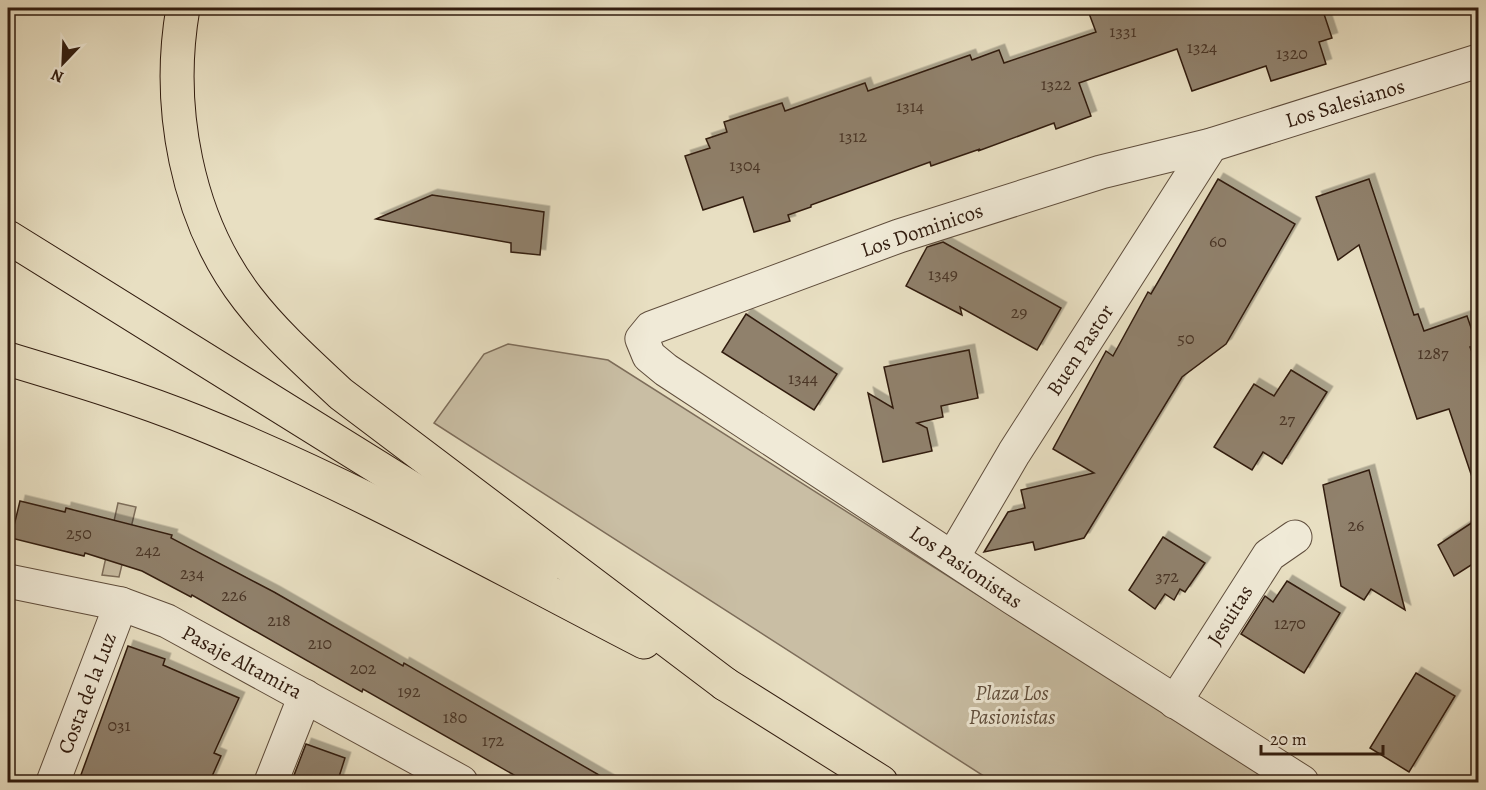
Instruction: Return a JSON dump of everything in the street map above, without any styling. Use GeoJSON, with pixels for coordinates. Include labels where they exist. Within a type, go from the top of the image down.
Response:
{"type":"FeatureCollection","features":[{"type":"Feature","properties":{"kind":"main road"},"geometry":{"type":"LineString","coordinates":[[183,8],[177,73],[188,169],[200,213],[221,256],[248,298],[291,346],[341,394],[725,684]]}},
{"type":"Feature","properties":{"kind":"main road"},"geometry":{"type":"LineString","coordinates":[[8,237],[881,783]]}},
{"type":"Feature","properties":{"kind":"main road"},"geometry":{"type":"LineString","coordinates":[[8,359],[86,382],[197,422],[307,471],[420,526],[725,684]]}},
{"type":"Feature","properties":{"kind":"street","name":"Los Salesianos"},"geometry":{"type":"LineString","coordinates":[[1211,145],[1479,61]]}},
{"type":"Feature","properties":{"kind":"street","name":"Los Dominicos"},"geometry":{"type":"LineString","coordinates":[[642,339],[651,328],[899,236],[1101,172],[1211,145]]}},
{"type":"Feature","properties":{"kind":"street","name":"Buen Pastor"},"geometry":{"type":"LineString","coordinates":[[952,556],[1014,453],[1211,145]]}},
{"type":"Feature","properties":{"kind":"street","name":"Los Pasionistas"},"geometry":{"type":"LineString","coordinates":[[642,339],[649,356],[666,370],[1302,783]]}},
{"type":"Feature","properties":{"kind":"street","name":"Jesuitas"},"geometry":{"type":"LineString","coordinates":[[1175,702],[1269,555],[1295,537]]}},
{"type":"Feature","properties":{"kind":"street","name":"Pasaje Altamira"},"geometry":{"type":"LineString","coordinates":[[8,581],[121,604],[167,621],[460,783]]}},
{"type":"Feature","properties":{"kind":"street","name":"Costa de la Luz"},"geometry":{"type":"LineString","coordinates":[[53,783],[121,604]]}},
{"type":"Feature","properties":{"kind":"street"},"geometry":{"type":"LineString","coordinates":[[271,783],[305,696]]}},
{"type":"Feature","properties":{"kind":"green space","name":"Plaza Los Pasionistas"},"geometry":{"type":"Polygon","coordinates":[[[508,344],[608,360],[1272,782],[993,782],[434,423],[484,354],[508,344]]]}},
{"type":"Feature","properties":{"kind":"green space"},"geometry":{"type":"Polygon","coordinates":[[[118,503],[136,507],[119,577],[102,575],[118,503]]]}},
{"type":"Feature","properties":{"kind":"building"},"geometry":{"type":"Polygon","coordinates":[[[1087,8],[1322,8],[1332,38],[1319,42],[1326,64],[1271,81],[1266,66],[1192,91],[1177,49],[1079,83],[1091,116],[1056,129],[1054,123],[931,166],[930,162],[811,205],[811,207],[788,215],[790,221],[754,232],[743,197],[703,210],[685,156],[710,148],[706,139],[727,132],[724,122],[782,103],[785,111],[865,83],[868,91],[970,55],[972,60],[999,50],[1004,63],[1096,32],[1087,8]]]}},
{"type":"Feature","properties":{"kind":"building"},"geometry":{"type":"Polygon","coordinates":[[[1218,179],[1295,224],[1226,344],[1182,377],[1084,538],[1035,550],[1033,542],[984,552],[1008,512],[1025,508],[1021,490],[1094,473],[1053,449],[1106,351],[1113,356],[1148,292],[1151,294],[1218,179]]]}},
{"type":"Feature","properties":{"kind":"building"},"geometry":{"type":"Polygon","coordinates":[[[1369,179],[1414,315],[1418,314],[1424,331],[1467,316],[1477,345],[1470,347],[1479,370],[1479,479],[1473,480],[1449,409],[1417,419],[1359,245],[1338,260],[1316,197],[1369,179]]]}},
{"type":"Feature","properties":{"kind":"building"},"geometry":{"type":"Polygon","coordinates":[[[432,195],[544,212],[540,255],[511,252],[511,243],[376,219],[432,195]]]}},
{"type":"Feature","properties":{"kind":"building"},"geometry":{"type":"Polygon","coordinates":[[[943,242],[1061,308],[1037,350],[960,307],[962,315],[906,286],[927,247],[943,242]]]}},
{"type":"Feature","properties":{"kind":"building"},"geometry":{"type":"Polygon","coordinates":[[[746,314],[837,374],[814,410],[722,352],[746,314]]]}},
{"type":"Feature","properties":{"kind":"building"},"geometry":{"type":"Polygon","coordinates":[[[969,350],[978,398],[941,406],[943,417],[917,423],[927,428],[932,451],[883,462],[868,393],[893,408],[884,367],[969,350]]]}},
{"type":"Feature","properties":{"kind":"building"},"geometry":{"type":"Polygon","coordinates":[[[1291,370],[1327,392],[1282,464],[1263,452],[1252,470],[1214,447],[1254,384],[1274,396],[1291,370]]]}},
{"type":"Feature","properties":{"kind":"building"},"geometry":{"type":"Polygon","coordinates":[[[1369,470],[1405,610],[1371,589],[1364,600],[1341,586],[1323,485],[1369,470]]]}},
{"type":"Feature","properties":{"kind":"building"},"geometry":{"type":"Polygon","coordinates":[[[20,501],[65,512],[66,508],[172,535],[171,538],[274,592],[403,666],[404,663],[613,783],[528,783],[192,595],[191,597],[142,571],[85,553],[84,556],[11,538],[20,501]]]}},
{"type":"Feature","properties":{"kind":"building"},"geometry":{"type":"Polygon","coordinates":[[[1479,518],[1479,560],[1454,576],[1438,545],[1479,518]]]}},
{"type":"Feature","properties":{"kind":"building"},"geometry":{"type":"Polygon","coordinates":[[[1163,537],[1205,563],[1185,592],[1180,589],[1174,600],[1165,594],[1155,609],[1129,590],[1163,537]]]}},
{"type":"Feature","properties":{"kind":"building"},"geometry":{"type":"Polygon","coordinates":[[[1287,581],[1340,613],[1304,673],[1241,634],[1265,596],[1273,602],[1287,581]]]}},
{"type":"Feature","properties":{"kind":"building"},"geometry":{"type":"Polygon","coordinates":[[[128,646],[165,659],[163,665],[239,698],[214,753],[221,756],[209,783],[78,783],[128,646]]]}},
{"type":"Feature","properties":{"kind":"building"},"geometry":{"type":"Polygon","coordinates":[[[1416,673],[1455,696],[1409,772],[1370,748],[1416,673]]]}},
{"type":"Feature","properties":{"kind":"building"},"geometry":{"type":"Polygon","coordinates":[[[306,744],[345,758],[337,783],[291,783],[306,744]]]}}]}
